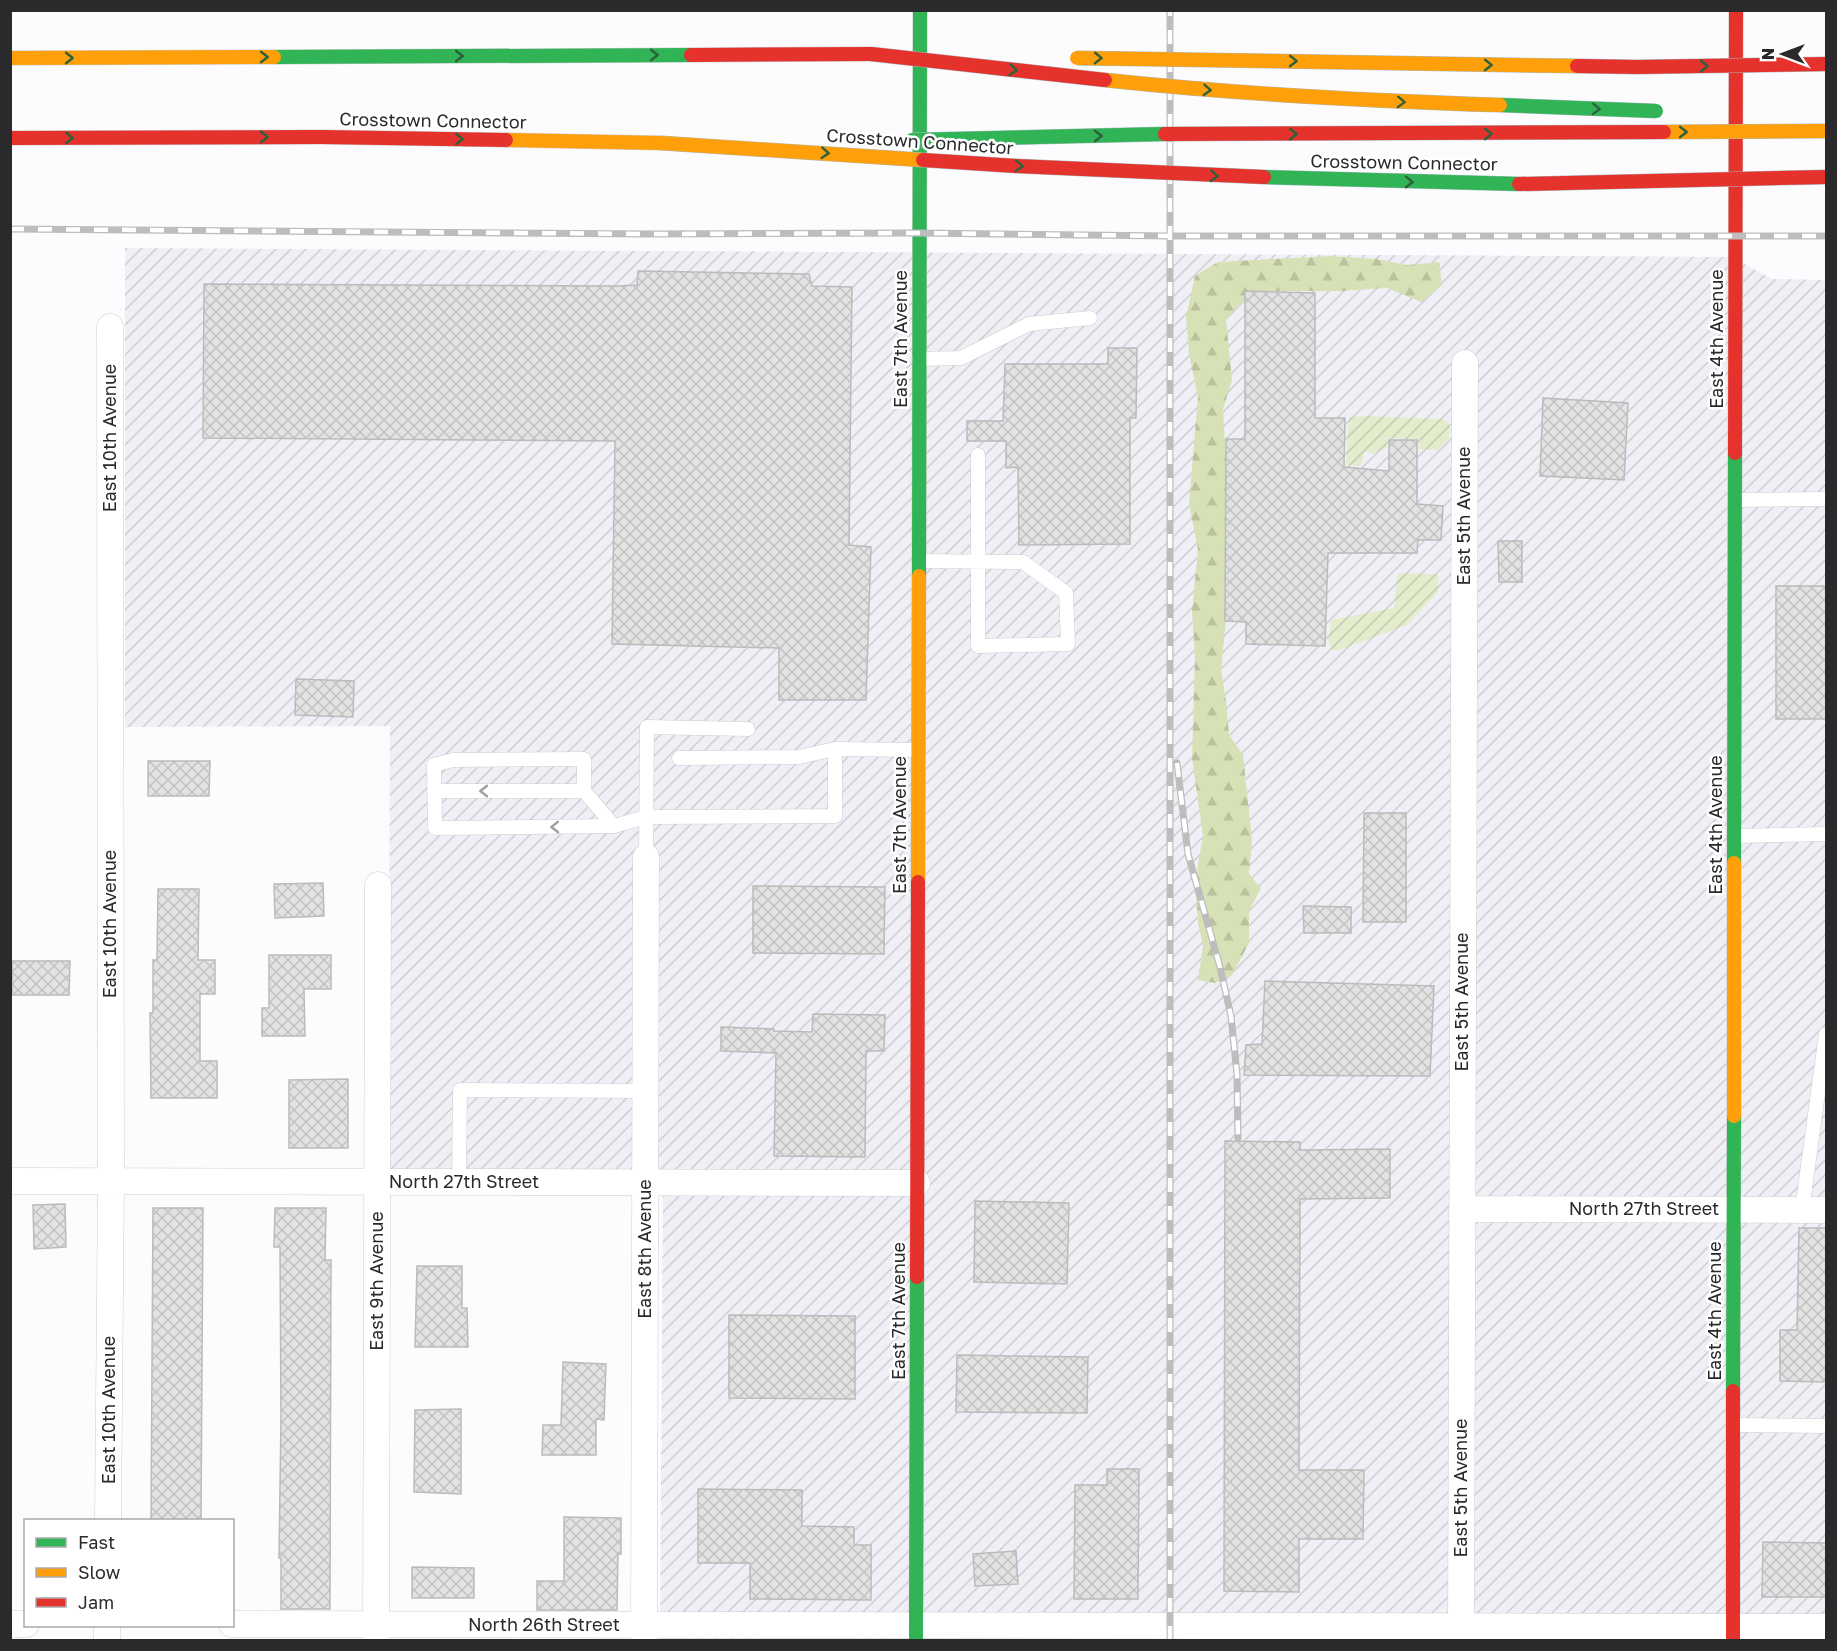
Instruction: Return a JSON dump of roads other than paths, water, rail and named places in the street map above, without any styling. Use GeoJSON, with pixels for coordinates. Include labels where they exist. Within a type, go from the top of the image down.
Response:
{"type":"FeatureCollection","features":[{"type":"Feature","properties":{"kind":"main road","name":"East 7th Avenue"},"geometry":{"type":"LineString","coordinates":[[916,1633],[920,10]]}},
{"type":"Feature","properties":{"kind":"main road","name":"East 4th Avenue"},"geometry":{"type":"LineString","coordinates":[[1733,1634],[1736,10]]}},
{"type":"Feature","properties":{"kind":"main road"},"geometry":{"type":"LineString","coordinates":[[871,54],[1182,88],[1380,102],[1666,111]]}},
{"type":"Feature","properties":{"kind":"main road"},"geometry":{"type":"LineString","coordinates":[[10,58],[871,54],[1015,57]]}},
{"type":"Feature","properties":{"kind":"main road"},"geometry":{"type":"LineString","coordinates":[[1063,57],[1637,67],[1827,64]]}},
{"type":"Feature","properties":{"kind":"main road"},"geometry":{"type":"LineString","coordinates":[[1724,112],[1746,113]]}},
{"type":"Feature","properties":{"kind":"main road"},"geometry":{"type":"LineString","coordinates":[[899,140],[1207,134],[1827,131]]}},
{"type":"Feature","properties":{"kind":"main road","name":"Crosstown Connector"},"geometry":{"type":"LineString","coordinates":[[10,138],[322,137],[662,142],[1016,166],[1325,180],[1537,184],[1827,177]]}},
{"type":"Feature","properties":{"kind":"main road"},"geometry":{"type":"LineString","coordinates":[[662,142],[840,141]]}},
{"type":"Feature","properties":{"kind":"street","name":"East 10th Avenue"},"geometry":{"type":"LineString","coordinates":[[108,1519],[111,1181],[110,327]]}},
{"type":"Feature","properties":{"kind":"street","name":"East 5th Avenue"},"geometry":{"type":"LineString","coordinates":[[1461,1634],[1465,363]]}},
{"type":"Feature","properties":{"kind":"street","name":"East 8th Avenue"},"geometry":{"type":"LineString","coordinates":[[644,1633],[646,857]]}},
{"type":"Feature","properties":{"kind":"street","name":"East 9th Avenue"},"geometry":{"type":"LineString","coordinates":[[376,1632],[378,885]]}},
{"type":"Feature","properties":{"kind":"street","name":"North 27th Street"},"geometry":{"type":"LineString","coordinates":[[10,1181],[917,1183]]}},
{"type":"Feature","properties":{"kind":"street","name":"North 27th Street"},"geometry":{"type":"LineString","coordinates":[[1462,1209],[1814,1210]]}},
{"type":"Feature","properties":{"kind":"street","name":"North 26th Street"},"geometry":{"type":"LineString","coordinates":[[234,1624],[376,1632],[644,1633],[1733,1634],[1827,1628]]}},
{"type":"Feature","properties":{"kind":"lane"},"geometry":{"type":"LineString","coordinates":[[919,359],[961,358],[1029,324],[1090,318]]}},
{"type":"Feature","properties":{"kind":"lane"},"geometry":{"type":"LineString","coordinates":[[919,561],[978,561],[1023,562],[1065,593],[1068,644],[978,646],[978,561],[978,455]]}},
{"type":"Feature","properties":{"kind":"lane"},"geometry":{"type":"LineString","coordinates":[[1735,500],[1827,499]]}},
{"type":"Feature","properties":{"kind":"lane"},"geometry":{"type":"LineString","coordinates":[[646,857],[647,727],[748,729]]}},
{"type":"Feature","properties":{"kind":"lane"},"geometry":{"type":"LineString","coordinates":[[679,758],[799,757],[835,749],[918,750]]}},
{"type":"Feature","properties":{"kind":"lane"},"geometry":{"type":"LineString","coordinates":[[614,826],[584,791],[584,759],[453,760],[434,765],[435,828],[614,826],[646,817],[835,816],[835,749]]}},
{"type":"Feature","properties":{"kind":"lane"},"geometry":{"type":"LineString","coordinates":[[434,791],[584,791]]}},
{"type":"Feature","properties":{"kind":"lane"},"geometry":{"type":"LineString","coordinates":[[1734,836],[1827,834]]}},
{"type":"Feature","properties":{"kind":"lane"},"geometry":{"type":"LineString","coordinates":[[1814,1210],[1827,1034]]}},
{"type":"Feature","properties":{"kind":"lane"},"geometry":{"type":"LineString","coordinates":[[459,1182],[460,1090],[645,1091]]}},
{"type":"Feature","properties":{"kind":"lane"},"geometry":{"type":"LineString","coordinates":[[1733,1425],[1827,1426]]}},
{"type":"Feature","properties":{"kind":"railway"},"geometry":{"type":"LineString","coordinates":[[1170,10],[1170,1640]]}},
{"type":"Feature","properties":{"kind":"railway"},"geometry":{"type":"LineString","coordinates":[[10,229],[651,234],[1826,236]]}},
{"type":"Feature","properties":{"kind":"railway"},"geometry":{"type":"LineString","coordinates":[[1177,763],[1188,854],[1220,967],[1231,1016],[1237,1074],[1238,1138]]}}]}
